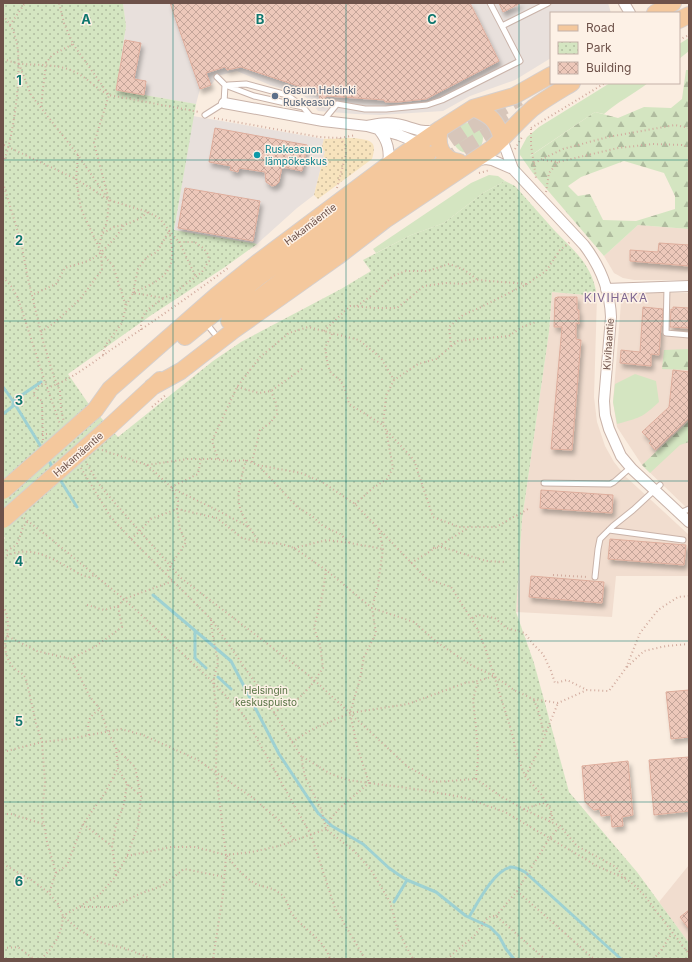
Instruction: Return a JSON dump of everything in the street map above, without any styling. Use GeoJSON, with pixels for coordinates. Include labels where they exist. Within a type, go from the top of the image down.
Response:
{"type":"FeatureCollection","features":[{"type":"Feature","properties":{"kind":"main road"},"geometry":{"type":"LineString","coordinates":[[657,12],[674,3]]}},
{"type":"Feature","properties":{"kind":"main road"},"geometry":{"type":"LineString","coordinates":[[680,20],[689,15]]}},
{"type":"Feature","properties":{"kind":"main road","name":"Hakamäentie"},"geometry":{"type":"LineString","coordinates":[[3,520],[176,366],[209,327],[258,277],[424,148],[440,129],[473,108],[514,96],[550,76]]}},
{"type":"Feature","properties":{"kind":"main road","name":"Hakamäentie"},"geometry":{"type":"LineString","coordinates":[[152,387],[181,371],[234,330],[338,257],[385,220],[472,162],[507,145],[517,122],[534,107],[570,84]]}},
{"type":"Feature","properties":{"kind":"main road"},"geometry":{"type":"LineString","coordinates":[[473,108],[488,114],[493,119],[507,145]]}},
{"type":"Feature","properties":{"kind":"main road"},"geometry":{"type":"LineString","coordinates":[[440,129],[438,143],[444,159]]}},
{"type":"Feature","properties":{"kind":"main road"},"geometry":{"type":"LineString","coordinates":[[424,148],[444,159],[472,162]]}},
{"type":"Feature","properties":{"kind":"main road","name":"Hakamäentie"},"geometry":{"type":"LineString","coordinates":[[95,410],[110,389],[217,295],[257,263],[388,165],[424,148]]}},
{"type":"Feature","properties":{"kind":"main road","name":"Hakamäentie"},"geometry":{"type":"LineString","coordinates":[[3,491],[95,410],[114,397],[175,344],[209,327],[267,291],[444,159]]}},
{"type":"Feature","properties":{"kind":"street"},"geometry":{"type":"LineString","coordinates":[[624,3],[629,12]]}},
{"type":"Feature","properties":{"kind":"street"},"geometry":{"type":"LineString","coordinates":[[224,103],[323,121],[367,126],[399,135],[424,148]]}},
{"type":"Feature","properties":{"kind":"street"},"geometry":{"type":"LineString","coordinates":[[367,126],[391,123],[430,132],[440,129]]}},
{"type":"Feature","properties":{"kind":"street"},"geometry":{"type":"LineString","coordinates":[[379,130],[388,143],[388,165]]}},
{"type":"Feature","properties":{"kind":"street","name":"Kivihaantie"},"geometry":{"type":"LineString","coordinates":[[507,145],[513,169]]}},
{"type":"Feature","properties":{"kind":"street","name":"Kivihaantie"},"geometry":{"type":"LineString","coordinates":[[472,162],[486,159],[492,160],[513,169],[586,248],[601,272],[610,306],[604,401],[605,415],[614,442],[621,456],[631,467],[685,511],[689,522]]}},
{"type":"Feature","properties":{"kind":"street"},"geometry":{"type":"LineString","coordinates":[[606,290],[689,286]]}},
{"type":"Feature","properties":{"kind":"lane"},"geometry":{"type":"LineString","coordinates":[[323,121],[337,104],[364,109],[386,109],[426,105],[437,102],[520,61],[490,3]]}},
{"type":"Feature","properties":{"kind":"lane"},"geometry":{"type":"LineString","coordinates":[[502,26],[548,3]]}},
{"type":"Feature","properties":{"kind":"lane"},"geometry":{"type":"LineString","coordinates":[[217,77],[224,85],[254,96],[303,106]]}},
{"type":"Feature","properties":{"kind":"lane"},"geometry":{"type":"LineString","coordinates":[[224,85],[246,84],[294,98],[303,106],[312,119]]}},
{"type":"Feature","properties":{"kind":"lane"},"geometry":{"type":"LineString","coordinates":[[205,115],[224,103],[224,85]]}},
{"type":"Feature","properties":{"kind":"lane"},"geometry":{"type":"LineString","coordinates":[[667,287],[666,333],[689,335]]}},
{"type":"Feature","properties":{"kind":"lane"},"geometry":{"type":"LineString","coordinates":[[544,483],[610,484],[631,467]]}},
{"type":"Feature","properties":{"kind":"lane"},"geometry":{"type":"LineString","coordinates":[[596,577],[600,539],[657,488]]}},
{"type":"Feature","properties":{"kind":"lane"},"geometry":{"type":"LineString","coordinates":[[609,530],[683,540]]}},
{"type":"Feature","properties":{"kind":"path"},"geometry":{"type":"LineString","coordinates":[[10,25],[25,3]]}},
{"type":"Feature","properties":{"kind":"path"},"geometry":{"type":"LineString","coordinates":[[59,3],[64,22],[73,44],[109,95]]}},
{"type":"Feature","properties":{"kind":"path"},"geometry":{"type":"LineString","coordinates":[[3,15],[15,36],[18,46],[19,64],[14,116],[8,147],[3,163]]}},
{"type":"Feature","properties":{"kind":"path"},"geometry":{"type":"LineString","coordinates":[[680,39],[689,34]]}},
{"type":"Feature","properties":{"kind":"path"},"geometry":{"type":"LineString","coordinates":[[41,108],[46,65],[52,55],[73,44]]}},
{"type":"Feature","properties":{"kind":"path"},"geometry":{"type":"LineString","coordinates":[[3,59],[19,64],[46,65],[72,71],[85,78],[98,89],[109,95],[196,111],[205,115],[319,137],[340,138],[357,135],[362,136]]}},
{"type":"Feature","properties":{"kind":"path"},"geometry":{"type":"LineString","coordinates":[[19,64],[31,95],[78,155],[109,200]]}},
{"type":"Feature","properties":{"kind":"path"},"geometry":{"type":"LineString","coordinates":[[528,131],[603,84]]}},
{"type":"Feature","properties":{"kind":"path"},"geometry":{"type":"LineString","coordinates":[[99,247],[102,233],[107,222],[109,200],[94,143],[109,95]]}},
{"type":"Feature","properties":{"kind":"path"},"geometry":{"type":"LineString","coordinates":[[556,106],[559,111]]}},
{"type":"Feature","properties":{"kind":"path"},"geometry":{"type":"LineString","coordinates":[[534,163],[563,149],[608,137],[675,125],[689,128]]}},
{"type":"Feature","properties":{"kind":"path"},"geometry":{"type":"LineString","coordinates":[[531,128],[537,183]]}},
{"type":"Feature","properties":{"kind":"path"},"geometry":{"type":"LineString","coordinates":[[507,145],[517,146],[525,134]]}},
{"type":"Feature","properties":{"kind":"path"},"geometry":{"type":"LineString","coordinates":[[336,188],[346,154],[345,145],[340,138]]}},
{"type":"Feature","properties":{"kind":"path"},"geometry":{"type":"LineString","coordinates":[[542,160],[558,162],[618,148],[653,144],[682,145],[689,147]]}},
{"type":"Feature","properties":{"kind":"path"},"geometry":{"type":"LineString","coordinates":[[4,145],[76,179],[109,200],[148,212],[159,218],[179,242],[196,277]]}},
{"type":"Feature","properties":{"kind":"path"},"geometry":{"type":"LineString","coordinates":[[41,332],[54,323],[80,299],[102,270],[101,252],[81,209],[76,179],[78,155]]}},
{"type":"Feature","properties":{"kind":"path"},"geometry":{"type":"LineString","coordinates":[[546,193],[549,173],[558,162]]}},
{"type":"Feature","properties":{"kind":"path"},"geometry":{"type":"LineString","coordinates":[[3,183],[20,242],[41,332],[54,377],[60,391],[61,409],[66,426]]}},
{"type":"Feature","properties":{"kind":"path"},"geometry":{"type":"LineString","coordinates":[[102,233],[114,227],[139,220],[148,212]]}},
{"type":"Feature","properties":{"kind":"path"},"geometry":{"type":"LineString","coordinates":[[32,295],[56,284],[65,268],[91,259],[101,252],[120,232],[124,225]]}},
{"type":"Feature","properties":{"kind":"path"},"geometry":{"type":"LineString","coordinates":[[103,355],[105,346],[122,323],[126,306],[133,293],[138,269],[147,257],[157,252],[169,231]]}},
{"type":"Feature","properties":{"kind":"path"},"geometry":{"type":"LineString","coordinates":[[133,293],[152,285],[166,274],[171,265],[173,248],[169,231]]}},
{"type":"Feature","properties":{"kind":"path"},"geometry":{"type":"LineString","coordinates":[[141,330],[142,315],[164,298],[174,293],[196,277],[202,272],[209,261],[208,254],[195,242],[179,242]]}},
{"type":"Feature","properties":{"kind":"path"},"geometry":{"type":"LineString","coordinates":[[451,346],[449,327],[462,315],[480,308],[527,284],[546,271],[560,250],[571,242]]}},
{"type":"Feature","properties":{"kind":"path"},"geometry":{"type":"LineString","coordinates":[[101,252],[113,266],[126,306]]}},
{"type":"Feature","properties":{"kind":"path"},"geometry":{"type":"LineString","coordinates":[[356,306],[393,276],[406,271],[428,271],[449,264],[463,269],[478,280]]}},
{"type":"Feature","properties":{"kind":"path"},"geometry":{"type":"LineString","coordinates":[[47,388],[58,384],[141,330],[228,268]]}},
{"type":"Feature","properties":{"kind":"path"},"geometry":{"type":"LineString","coordinates":[[3,277],[11,286],[18,298],[47,388],[62,428]]}},
{"type":"Feature","properties":{"kind":"path"},"geometry":{"type":"LineString","coordinates":[[324,331],[350,306],[398,308],[424,286],[446,283],[463,284],[478,280],[527,284]]}},
{"type":"Feature","properties":{"kind":"path"},"geometry":{"type":"LineString","coordinates":[[133,293],[164,298]]}},
{"type":"Feature","properties":{"kind":"path"},"geometry":{"type":"LineString","coordinates":[[383,425],[386,396],[394,380],[418,364],[436,359],[458,341],[509,336],[522,327],[536,322]]}},
{"type":"Feature","properties":{"kind":"path"},"geometry":{"type":"LineString","coordinates":[[218,459],[212,441],[237,387],[260,357],[290,333],[308,327],[359,340],[380,358],[394,380]]}},
{"type":"Feature","properties":{"kind":"path"},"geometry":{"type":"LineString","coordinates":[[332,334],[325,348],[328,366],[331,373],[340,380],[345,389],[349,404],[383,425],[414,460],[432,517],[458,527],[496,527],[528,509]]}},
{"type":"Feature","properties":{"kind":"path"},"geometry":{"type":"LineString","coordinates":[[237,387],[259,393],[271,391],[303,368]]}},
{"type":"Feature","properties":{"kind":"path"},"geometry":{"type":"LineString","coordinates":[[44,446],[42,434],[42,401],[33,395],[37,387],[45,382]]}},
{"type":"Feature","properties":{"kind":"path"},"geometry":{"type":"LineString","coordinates":[[252,462],[260,430],[270,423],[277,414],[276,403],[271,391]]}},
{"type":"Feature","properties":{"kind":"path"},"geometry":{"type":"LineString","coordinates":[[355,504],[373,488],[388,479],[393,468],[386,430]]}},
{"type":"Feature","properties":{"kind":"path"},"geometry":{"type":"LineString","coordinates":[[131,461],[147,465],[188,459],[218,459],[231,461],[246,460],[252,462],[257,465],[297,507],[312,516],[323,526],[340,534],[350,543]]}},
{"type":"Feature","properties":{"kind":"path"},"geometry":{"type":"LineString","coordinates":[[171,487],[198,474],[201,459]]}},
{"type":"Feature","properties":{"kind":"path"},"geometry":{"type":"LineString","coordinates":[[246,460],[241,482],[239,504],[249,527],[259,542]]}},
{"type":"Feature","properties":{"kind":"path"},"geometry":{"type":"LineString","coordinates":[[147,465],[171,487],[249,527]]}},
{"type":"Feature","properties":{"kind":"path"},"geometry":{"type":"LineString","coordinates":[[257,465],[300,473],[322,482],[355,504],[427,579],[451,587],[477,628],[486,650],[512,733],[516,752],[525,776],[541,794],[551,810],[553,824]]}},
{"type":"Feature","properties":{"kind":"path"},"geometry":{"type":"LineString","coordinates":[[88,467],[99,484],[180,578],[315,680],[407,766],[434,782],[476,778],[500,796],[523,809],[560,826],[577,846],[616,867],[626,879]]}},
{"type":"Feature","properties":{"kind":"path"},"geometry":{"type":"LineString","coordinates":[[85,476],[110,516],[211,619],[261,691],[301,756],[306,777],[321,809],[326,829],[354,852],[371,870],[390,902],[398,931],[412,959]]}},
{"type":"Feature","properties":{"kind":"path"},"geometry":{"type":"LineString","coordinates":[[166,573],[186,542],[180,529],[177,509],[178,501],[171,487]]}},
{"type":"Feature","properties":{"kind":"path"},"geometry":{"type":"LineString","coordinates":[[131,539],[152,519],[177,509],[217,518],[242,538],[259,542],[282,544],[294,548],[326,570],[372,608],[414,622],[438,643],[471,664],[494,676],[514,690],[533,699],[558,703],[587,690]]}},
{"type":"Feature","properties":{"kind":"path"},"geometry":{"type":"LineString","coordinates":[[22,516],[124,599],[213,682],[243,714],[311,835],[335,908],[365,959]]}},
{"type":"Feature","properties":{"kind":"path"},"geometry":{"type":"LineString","coordinates":[[3,552],[17,544],[23,527],[28,521]]}},
{"type":"Feature","properties":{"kind":"path"},"geometry":{"type":"LineString","coordinates":[[411,563],[469,527]]}},
{"type":"Feature","properties":{"kind":"path"},"geometry":{"type":"LineString","coordinates":[[369,783],[357,746],[350,713],[360,679],[364,657],[376,633],[372,608],[378,585],[383,549],[379,528]]}},
{"type":"Feature","properties":{"kind":"path"},"geometry":{"type":"LineString","coordinates":[[294,548],[327,540],[383,549]]}},
{"type":"Feature","properties":{"kind":"path"},"geometry":{"type":"LineString","coordinates":[[433,548],[442,547],[486,561],[506,562]]}},
{"type":"Feature","properties":{"kind":"path"},"geometry":{"type":"LineString","coordinates":[[3,557],[19,551],[35,552],[55,560],[88,578],[95,574]]}},
{"type":"Feature","properties":{"kind":"path"},"geometry":{"type":"LineString","coordinates":[[274,714],[282,707],[294,703],[310,687],[322,668],[320,645],[314,628],[323,592],[326,570]]}},
{"type":"Feature","properties":{"kind":"path"},"geometry":{"type":"LineString","coordinates":[[553,575],[596,577]]}},
{"type":"Feature","properties":{"kind":"path"},"geometry":{"type":"LineString","coordinates":[[87,605],[104,610],[118,606],[124,599],[173,581]]}},
{"type":"Feature","properties":{"kind":"path"},"geometry":{"type":"LineString","coordinates":[[626,668],[640,633],[658,610],[678,597],[689,596]]}},
{"type":"Feature","properties":{"kind":"path"},"geometry":{"type":"LineString","coordinates":[[3,606],[9,629],[5,642],[8,659],[14,668],[24,674],[42,742],[45,767],[42,814],[43,824],[56,873]]}},
{"type":"Feature","properties":{"kind":"path"},"geometry":{"type":"LineString","coordinates":[[3,634],[37,651],[71,659],[96,646],[122,627],[118,606]]}},
{"type":"Feature","properties":{"kind":"path"},"geometry":{"type":"LineString","coordinates":[[471,618],[479,615],[495,618],[506,628],[525,633],[543,654],[555,683],[567,680],[587,690],[609,691],[626,668],[644,651],[666,646],[689,644]]}},
{"type":"Feature","properties":{"kind":"path"},"geometry":{"type":"LineString","coordinates":[[211,619],[218,662],[213,682],[218,711],[216,773],[226,855],[225,877],[213,959]]}},
{"type":"Feature","properties":{"kind":"path"},"geometry":{"type":"LineString","coordinates":[[63,916],[99,895],[116,876],[127,856],[138,826],[141,796],[135,767],[116,748],[108,732],[100,709],[90,697],[71,659]]}},
{"type":"Feature","properties":{"kind":"path"},"geometry":{"type":"LineString","coordinates":[[292,742],[311,730],[350,713],[408,704],[464,683],[478,681],[494,676]]}},
{"type":"Feature","properties":{"kind":"path"},"geometry":{"type":"LineString","coordinates":[[476,778],[478,757],[473,700],[478,681]]}},
{"type":"Feature","properties":{"kind":"path"},"geometry":{"type":"LineString","coordinates":[[533,699],[539,713],[544,735]]}},
{"type":"Feature","properties":{"kind":"path"},"geometry":{"type":"LineString","coordinates":[[525,776],[537,754],[558,703]]}},
{"type":"Feature","properties":{"kind":"path"},"geometry":{"type":"LineString","coordinates":[[89,735],[87,725],[91,715],[100,709]]}},
{"type":"Feature","properties":{"kind":"path"},"geometry":{"type":"LineString","coordinates":[[3,752],[42,742],[121,729],[143,734],[198,760],[253,798],[279,820],[294,841]]}},
{"type":"Feature","properties":{"kind":"path"},"geometry":{"type":"LineString","coordinates":[[116,748],[118,768],[127,784],[141,796]]}},
{"type":"Feature","properties":{"kind":"path"},"geometry":{"type":"LineString","coordinates":[[301,756],[331,774],[348,780],[423,790],[466,798],[505,812],[597,866],[634,884],[689,954]]}},
{"type":"Feature","properties":{"kind":"path"},"geometry":{"type":"LineString","coordinates":[[49,893],[56,873],[67,865],[83,824],[105,793],[118,768]]}},
{"type":"Feature","properties":{"kind":"path"},"geometry":{"type":"LineString","coordinates":[[127,856],[171,847],[195,847],[226,855],[279,846],[326,829],[332,817],[341,807],[369,783]]}},
{"type":"Feature","properties":{"kind":"path"},"geometry":{"type":"LineString","coordinates":[[116,876],[112,846],[116,825],[124,804],[127,784]]}},
{"type":"Feature","properties":{"kind":"path"},"geometry":{"type":"LineString","coordinates":[[523,809],[543,803],[551,810]]}},
{"type":"Feature","properties":{"kind":"path"},"geometry":{"type":"LineString","coordinates":[[549,822],[551,810]]}},
{"type":"Feature","properties":{"kind":"path"},"geometry":{"type":"LineString","coordinates":[[3,814],[11,814],[43,824]]}},
{"type":"Feature","properties":{"kind":"path"},"geometry":{"type":"LineString","coordinates":[[83,824],[112,846]]}},
{"type":"Feature","properties":{"kind":"path"},"geometry":{"type":"LineString","coordinates":[[447,959],[474,936],[483,926],[485,921],[491,916],[496,916],[517,891],[549,839],[560,826]]}},
{"type":"Feature","properties":{"kind":"path"},"geometry":{"type":"LineString","coordinates":[[226,855],[246,878],[278,892],[288,902],[290,912],[320,940],[328,952],[330,959]]}},
{"type":"Feature","properties":{"kind":"path"},"geometry":{"type":"LineString","coordinates":[[3,864],[33,881],[49,893],[58,904],[63,916],[78,929],[99,942],[127,949],[152,959]]}},
{"type":"Feature","properties":{"kind":"path"},"geometry":{"type":"LineString","coordinates":[[78,907],[114,907],[139,894],[162,886],[184,869],[225,877]]}},
{"type":"Feature","properties":{"kind":"path"},"geometry":{"type":"LineString","coordinates":[[517,891],[594,959]]}},
{"type":"Feature","properties":{"kind":"path"},"geometry":{"type":"LineString","coordinates":[[41,959],[50,950],[58,938],[62,926],[63,916]]}},
{"type":"Feature","properties":{"kind":"path"},"geometry":{"type":"LineString","coordinates":[[496,916],[545,959]]}},
{"type":"Feature","properties":{"kind":"path"},"geometry":{"type":"LineString","coordinates":[[653,959],[660,952],[672,933]]}},
{"type":"Feature","properties":{"kind":"path"},"geometry":{"type":"LineString","coordinates":[[3,948],[18,947],[34,959]]}},
{"type":"Feature","properties":{"kind":"shaded area"},"geometry":{"type":"Polygon","coordinates":[[[123,3],[608,3],[611,12],[550,12],[550,59],[515,80],[470,96],[443,111],[380,115],[318,111],[303,95],[270,85],[237,71],[221,75],[217,77],[211,85],[200,89],[196,104],[116,90],[126,26],[123,3]]]}},
{"type":"Feature","properties":{"kind":"shaded area"},"geometry":{"type":"Polygon","coordinates":[[[193,116],[324,139],[321,150],[325,151],[314,195],[297,208],[257,244],[174,231],[193,116]]]}},
{"type":"Feature","properties":{"kind":"shaded area"},"geometry":{"type":"Polygon","coordinates":[[[638,225],[689,229],[689,280],[634,280],[623,278],[614,273],[604,256],[638,225]]]}},
{"type":"Feature","properties":{"kind":"shaded area"},"geometry":{"type":"Polygon","coordinates":[[[552,292],[597,296],[594,397],[597,422],[605,446],[614,462],[626,477],[689,535],[689,576],[616,576],[612,617],[516,612],[522,520],[549,332],[552,292]]]}},
{"type":"Feature","properties":{"kind":"shaded area"},"geometry":{"type":"Polygon","coordinates":[[[628,293],[689,293],[689,510],[642,465],[617,427],[613,402],[621,303],[623,296],[628,293]]]}},
{"type":"Feature","properties":{"kind":"shaded area"},"geometry":{"type":"Polygon","coordinates":[[[689,865],[689,943],[659,902],[689,865]]]}},
{"type":"Feature","properties":{"kind":"green space","name":"Helsingin keskuspuisto"},"geometry":{"type":"Polygon","coordinates":[[[3,3],[123,3],[126,26],[116,90],[196,104],[174,230],[257,244],[225,267],[150,316],[68,374],[88,403],[118,437],[213,361],[241,342],[341,289],[371,271],[363,260],[411,235],[444,223],[483,193],[505,181],[515,186],[582,259],[591,275],[597,296],[552,292],[549,332],[522,520],[516,612],[534,663],[569,792],[637,872],[689,943],[689,959],[3,959],[3,540],[5,538],[3,536],[3,3]]]}},
{"type":"Feature","properties":{"kind":"green space"},"geometry":{"type":"Polygon","coordinates":[[[689,38],[689,51],[680,58],[680,43],[689,38]]]}},
{"type":"Feature","properties":{"kind":"green space"},"geometry":{"type":"Polygon","coordinates":[[[686,70],[689,70],[689,229],[638,225],[604,256],[532,172],[529,157],[595,112],[618,118],[644,107],[671,108],[682,99],[686,70]],[[624,161],[581,177],[568,186],[578,196],[590,194],[603,220],[636,221],[675,209],[675,196],[664,173],[624,161]]]}},
{"type":"Feature","properties":{"kind":"green space"},"geometry":{"type":"Polygon","coordinates":[[[608,84],[647,84],[604,114],[595,112],[530,156],[532,172],[520,155],[520,150],[527,137],[539,127],[608,84]]]}},
{"type":"Feature","properties":{"kind":"green space"},"geometry":{"type":"Polygon","coordinates":[[[468,123],[474,124],[482,132],[482,144],[474,152],[468,153],[462,152],[454,144],[453,138],[454,132],[462,124],[468,123]]]}},
{"type":"Feature","properties":{"kind":"green space"},"geometry":{"type":"Polygon","coordinates":[[[489,175],[498,176],[505,181],[483,193],[444,223],[411,235],[376,253],[373,249],[471,183],[489,175]]]}},
{"type":"Feature","properties":{"kind":"green space"},"geometry":{"type":"Polygon","coordinates":[[[689,349],[689,370],[662,369],[664,350],[689,349]]]}},
{"type":"Feature","properties":{"kind":"green space"},"geometry":{"type":"Polygon","coordinates":[[[635,374],[656,381],[659,402],[640,417],[617,424],[613,402],[615,384],[635,374]]]}},
{"type":"Feature","properties":{"kind":"green space"},"geometry":{"type":"Polygon","coordinates":[[[689,421],[689,442],[680,445],[650,473],[642,465],[689,421]]]}},
{"type":"Feature","properties":{"kind":"sand"},"geometry":{"type":"Polygon","coordinates":[[[324,139],[364,139],[371,142],[374,148],[372,159],[318,199],[314,195],[325,151],[321,150],[324,139]]]}},
{"type":"Feature","properties":{"kind":"building"},"geometry":{"type":"Polygon","coordinates":[[[170,3],[470,3],[499,61],[426,99],[398,102],[327,96],[320,102],[319,93],[241,67],[227,70],[225,67],[206,73],[211,85],[200,89],[170,3]]]}},
{"type":"Feature","properties":{"kind":"building"},"geometry":{"type":"Polygon","coordinates":[[[499,3],[521,3],[503,12],[499,3]]]}},
{"type":"Feature","properties":{"kind":"building"},"geometry":{"type":"Polygon","coordinates":[[[125,40],[141,43],[134,79],[146,81],[144,95],[116,90],[125,40]]]}},
{"type":"Feature","properties":{"kind":"building","name":"Ruskeasuon lämpökeskus"},"geometry":{"type":"Polygon","coordinates":[[[215,128],[307,145],[302,171],[282,167],[279,182],[272,186],[266,182],[265,172],[239,168],[238,172],[230,170],[231,166],[209,162],[215,128]]]}},
{"type":"Feature","properties":{"kind":"building"},"geometry":{"type":"Polygon","coordinates":[[[185,188],[260,201],[253,241],[178,228],[185,188]]]}},
{"type":"Feature","properties":{"kind":"building"},"geometry":{"type":"Polygon","coordinates":[[[659,243],[689,245],[689,266],[630,261],[630,250],[658,252],[659,243]]]}},
{"type":"Feature","properties":{"kind":"building"},"geometry":{"type":"Polygon","coordinates":[[[577,297],[577,310],[579,310],[579,324],[576,323],[576,339],[581,340],[572,450],[551,449],[562,327],[554,327],[555,298],[577,297]]]}},
{"type":"Feature","properties":{"kind":"building"},"geometry":{"type":"Polygon","coordinates":[[[643,307],[663,309],[659,355],[651,354],[651,366],[620,363],[621,350],[640,352],[643,307]]]}},
{"type":"Feature","properties":{"kind":"building"},"geometry":{"type":"Polygon","coordinates":[[[673,307],[689,308],[689,328],[670,327],[671,309],[673,310],[673,307]]]}},
{"type":"Feature","properties":{"kind":"building"},"geometry":{"type":"Polygon","coordinates":[[[673,370],[689,372],[689,418],[655,450],[649,443],[651,441],[642,432],[669,407],[673,370]]]}},
{"type":"Feature","properties":{"kind":"building"},"geometry":{"type":"Polygon","coordinates":[[[541,490],[613,495],[612,513],[540,508],[541,490]]]}},
{"type":"Feature","properties":{"kind":"building"},"geometry":{"type":"Polygon","coordinates":[[[610,539],[686,545],[684,565],[608,559],[610,539]]]}},
{"type":"Feature","properties":{"kind":"building"},"geometry":{"type":"Polygon","coordinates":[[[531,576],[604,582],[602,603],[529,597],[531,576]]]}},
{"type":"Feature","properties":{"kind":"building"},"geometry":{"type":"Polygon","coordinates":[[[689,690],[689,737],[671,739],[666,692],[689,690]]]}},
{"type":"Feature","properties":{"kind":"building"},"geometry":{"type":"Polygon","coordinates":[[[689,757],[689,811],[654,815],[649,760],[689,757]]]}},
{"type":"Feature","properties":{"kind":"building"},"geometry":{"type":"Polygon","coordinates":[[[628,761],[633,815],[622,817],[623,826],[612,827],[611,815],[601,816],[600,809],[594,810],[585,802],[582,766],[628,761]]]}},
{"type":"Feature","properties":{"kind":"building"},"geometry":{"type":"Polygon","coordinates":[[[689,910],[689,929],[680,917],[689,910]]]}},
{"type":"Feature","properties":{"kind":"waterway"},"geometry":{"type":"LineString","coordinates":[[3,387],[13,401],[41,382]]}},
{"type":"Feature","properties":{"kind":"waterway"},"geometry":{"type":"LineString","coordinates":[[13,401],[43,450]]}},
{"type":"Feature","properties":{"kind":"waterway"},"geometry":{"type":"LineString","coordinates":[[3,414],[13,406],[13,403]]}},
{"type":"Feature","properties":{"kind":"waterway"},"geometry":{"type":"LineString","coordinates":[[48,459],[54,470]]}},
{"type":"Feature","properties":{"kind":"waterway"},"geometry":{"type":"LineString","coordinates":[[59,478],[77,507]]}},
{"type":"Feature","properties":{"kind":"waterway"},"geometry":{"type":"LineString","coordinates":[[153,595],[231,661],[279,754],[318,813],[332,826],[363,844],[389,868],[399,875],[407,880],[436,892],[466,916],[490,927],[499,936],[506,949],[514,959]]}},
{"type":"Feature","properties":{"kind":"waterway"},"geometry":{"type":"LineString","coordinates":[[195,631],[195,658],[206,668]]}},
{"type":"Feature","properties":{"kind":"waterway"},"geometry":{"type":"LineString","coordinates":[[218,677],[231,689]]}},
{"type":"Feature","properties":{"kind":"waterway"},"geometry":{"type":"LineString","coordinates":[[469,917],[481,896],[498,874],[505,869],[511,867],[515,868],[525,872],[621,959]]}},
{"type":"Feature","properties":{"kind":"waterway"},"geometry":{"type":"LineString","coordinates":[[394,902],[407,880]]}},
{"type":"Feature","properties":{"kind":"tunnel"},"geometry":{"type":"LineString","coordinates":[[430,153],[464,130],[519,98]]}},
{"type":"Feature","properties":{"kind":"tunnel"},"geometry":{"type":"LineString","coordinates":[[443,163],[510,121]]}},
{"type":"Feature","properties":{"kind":"place","name":"Gasum Helsinki Ruskeasuo"},"geometry":{"type":"Point","coordinates":[275,96]}},
{"type":"Feature","properties":{"kind":"place","name":"Ruskeasuon lämpökeskus"},"geometry":{"type":"Point","coordinates":[257,155]}},
{"type":"Feature","properties":{"kind":"district","name":"KIVIHAKA"},"geometry":{"type":"Point","coordinates":[616,297]}}]}
